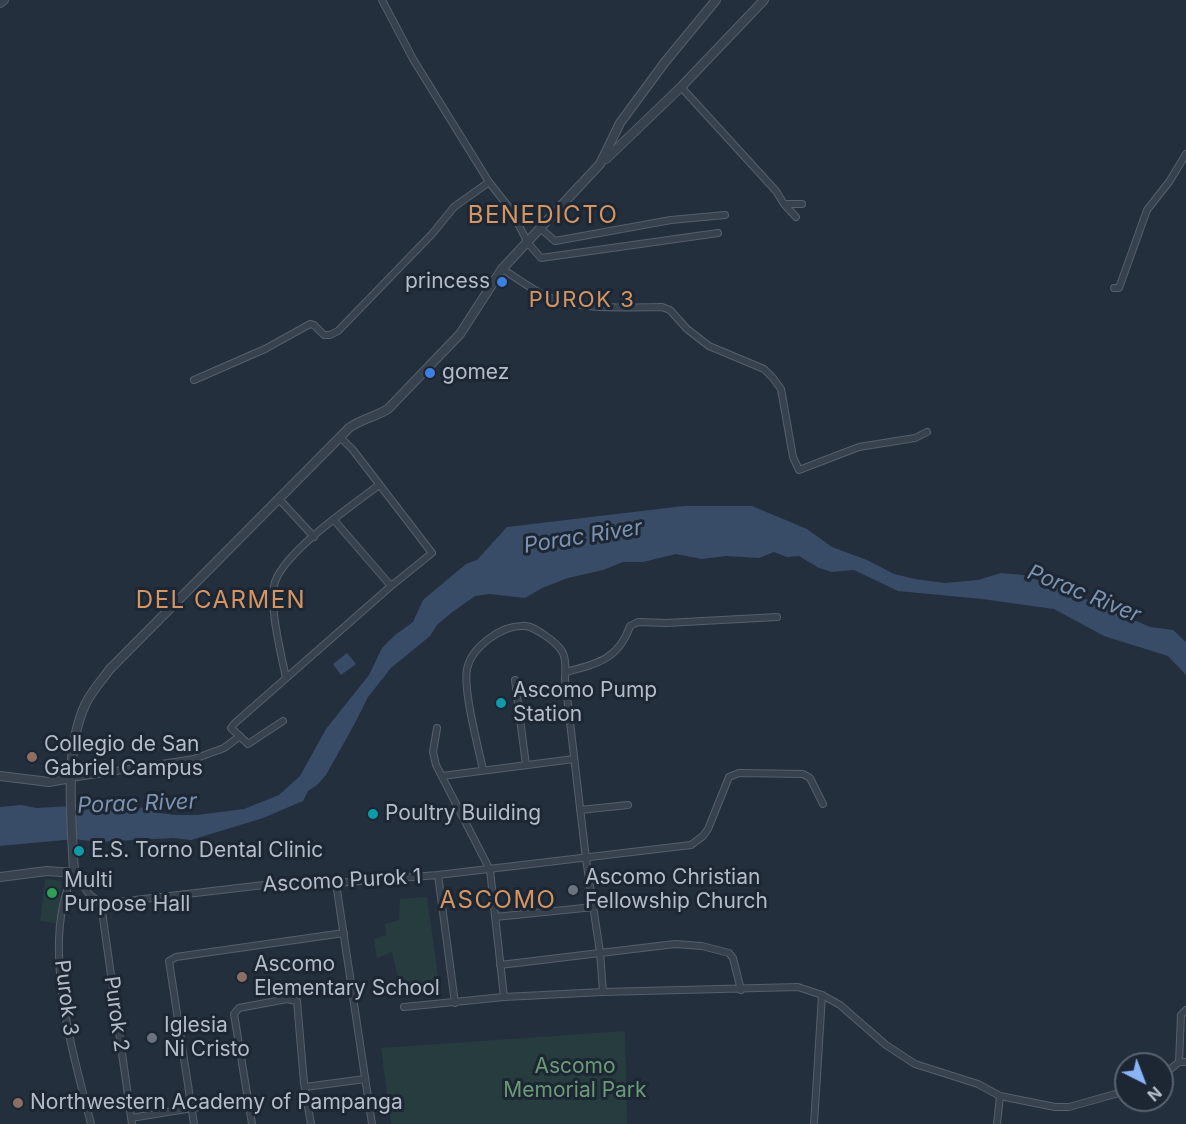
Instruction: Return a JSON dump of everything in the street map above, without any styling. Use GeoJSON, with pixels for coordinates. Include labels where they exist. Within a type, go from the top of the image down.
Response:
{"type":"FeatureCollection","features":[{"type":"Feature","properties":{"kind":"street"},"geometry":{"type":"LineString","coordinates":[[0,3],[4,0]]}},
{"type":"Feature","properties":{"kind":"street"},"geometry":{"type":"LineString","coordinates":[[382,0],[413,59],[489,182],[511,210],[528,243],[541,258],[718,233]]}},
{"type":"Feature","properties":{"kind":"street"},"geometry":{"type":"LineString","coordinates":[[600,164],[620,123],[665,62],[716,0]]}},
{"type":"Feature","properties":{"kind":"street"},"geometry":{"type":"LineString","coordinates":[[101,904],[89,894],[75,873],[71,778],[78,726],[86,703],[98,686],[118,661],[340,437],[358,421],[380,414],[399,400],[460,334],[502,270],[540,228],[600,164],[681,87],[764,0]]}},
{"type":"Feature","properties":{"kind":"street"},"geometry":{"type":"LineString","coordinates":[[681,87],[776,191],[796,217]]}},
{"type":"Feature","properties":{"kind":"street"},"geometry":{"type":"LineString","coordinates":[[1114,288],[1119,288],[1147,210],[1169,182],[1186,153]]}},
{"type":"Feature","properties":{"kind":"street"},"geometry":{"type":"LineString","coordinates":[[194,380],[265,349],[310,324],[324,335],[338,331],[432,234],[454,207],[489,182]]}},
{"type":"Feature","properties":{"kind":"street"},"geometry":{"type":"LineString","coordinates":[[784,204],[802,204]]}},
{"type":"Feature","properties":{"kind":"street"},"geometry":{"type":"LineString","coordinates":[[540,228],[555,242],[671,220],[725,215]]}},
{"type":"Feature","properties":{"kind":"street"},"geometry":{"type":"LineString","coordinates":[[502,270],[547,297],[591,306],[662,307],[670,310],[687,329],[709,346],[764,369],[781,389],[793,457],[799,470],[859,447],[915,438],[927,432]]}},
{"type":"Feature","properties":{"kind":"street"},"geometry":{"type":"LineString","coordinates":[[283,722],[248,744],[231,728],[391,586],[432,553],[340,437]]}},
{"type":"Feature","properties":{"kind":"street"},"geometry":{"type":"LineString","coordinates":[[286,678],[275,613],[274,586],[281,569],[296,552],[379,485]]}},
{"type":"Feature","properties":{"kind":"street"},"geometry":{"type":"LineString","coordinates":[[279,499],[314,537]]}},
{"type":"Feature","properties":{"kind":"street"},"geometry":{"type":"LineString","coordinates":[[334,520],[391,586]]}},
{"type":"Feature","properties":{"kind":"street"},"geometry":{"type":"LineString","coordinates":[[566,672],[611,656],[627,636],[630,626],[638,622],[666,623],[777,617]]}},
{"type":"Feature","properties":{"kind":"street"},"geometry":{"type":"LineString","coordinates":[[483,770],[466,682],[470,659],[492,636],[523,625],[532,627],[560,646],[564,653],[585,859],[594,907],[603,992]]}},
{"type":"Feature","properties":{"kind":"street"},"geometry":{"type":"LineString","coordinates":[[515,680],[526,765]]}},
{"type":"Feature","properties":{"kind":"street"},"geometry":{"type":"LineString","coordinates":[[437,728],[433,752],[442,776],[490,870],[504,997]]}},
{"type":"Feature","properties":{"kind":"street"},"geometry":{"type":"LineString","coordinates":[[0,776],[49,782],[194,759],[224,748],[240,736]]}},
{"type":"Feature","properties":{"kind":"street"},"geometry":{"type":"LineString","coordinates":[[442,776],[574,759]]}},
{"type":"Feature","properties":{"kind":"street","name":"Ascomo Purok 1"},"geometry":{"type":"LineString","coordinates":[[101,904],[281,883],[336,883],[490,870],[691,845],[708,829],[729,777],[733,774],[786,772],[802,774],[810,778],[823,804]]}},
{"type":"Feature","properties":{"kind":"street"},"geometry":{"type":"LineString","coordinates":[[580,810],[628,805]]}},
{"type":"Feature","properties":{"kind":"street"},"geometry":{"type":"LineString","coordinates":[[0,877],[46,871],[75,873]]}},
{"type":"Feature","properties":{"kind":"street","name":"Purok 3"},"geometry":{"type":"LineString","coordinates":[[75,873],[68,885],[61,915],[60,966],[64,1004],[91,1124]]}},
{"type":"Feature","properties":{"kind":"street"},"geometry":{"type":"LineString","coordinates":[[438,875],[454,1003]]}},
{"type":"Feature","properties":{"kind":"street"},"geometry":{"type":"LineString","coordinates":[[336,883],[372,1124]]}},
{"type":"Feature","properties":{"kind":"street","name":"Purok 2"},"geometry":{"type":"LineString","coordinates":[[101,904],[132,1121]]}},
{"type":"Feature","properties":{"kind":"street"},"geometry":{"type":"LineString","coordinates":[[495,917],[594,907]]}},
{"type":"Feature","properties":{"kind":"street"},"geometry":{"type":"LineString","coordinates":[[194,1124],[168,964],[171,959],[344,933]]}},
{"type":"Feature","properties":{"kind":"street"},"geometry":{"type":"LineString","coordinates":[[500,965],[675,944],[702,945],[729,953],[733,958],[741,990]]}},
{"type":"Feature","properties":{"kind":"street"},"geometry":{"type":"LineString","coordinates":[[404,1008],[504,997],[791,987],[822,995],[852,1013],[886,1045],[915,1064],[978,1084],[1000,1095],[1055,1107],[1069,1107],[1114,1094]]}},
{"type":"Feature","properties":{"kind":"street"},"geometry":{"type":"LineString","coordinates":[[814,1124],[822,995]]}},
{"type":"Feature","properties":{"kind":"street"},"geometry":{"type":"LineString","coordinates":[[252,1124],[234,1014],[239,1008],[288,999],[297,1001],[311,1124]]}},
{"type":"Feature","properties":{"kind":"street"},"geometry":{"type":"LineString","coordinates":[[1182,1062],[1180,1015],[1186,1010]]}},
{"type":"Feature","properties":{"kind":"street"},"geometry":{"type":"LineString","coordinates":[[305,1087],[365,1079]]}},
{"type":"Feature","properties":{"kind":"street"},"geometry":{"type":"LineString","coordinates":[[997,1124],[1000,1095]]}},
{"type":"Feature","properties":{"kind":"street"},"geometry":{"type":"LineString","coordinates":[[132,1121],[248,1099]]}},
{"type":"Feature","properties":{"kind":"green space","name":"Multi Purpose Hall"},"geometry":{"type":"Polygon","coordinates":[[[45,879],[62,881],[56,923],[40,921],[45,879]]]}},
{"type":"Feature","properties":{"kind":"green space"},"geometry":{"type":"Polygon","coordinates":[[[427,897],[440,990],[402,994],[392,952],[377,958],[374,939],[386,935],[385,924],[399,920],[400,899],[427,897]]]}},
{"type":"Feature","properties":{"kind":"green space","name":"Ascomo Memorial Park"},"geometry":{"type":"Polygon","coordinates":[[[625,1031],[627,1124],[391,1124],[381,1048],[625,1031]]]}},
{"type":"Feature","properties":{"kind":"water","name":"Porac River"},"geometry":{"type":"Polygon","coordinates":[[[684,506],[752,506],[807,529],[832,547],[867,560],[894,574],[915,579],[945,583],[978,580],[1001,573],[1023,575],[1065,590],[1150,627],[1173,630],[1186,642],[1186,675],[1168,656],[1104,636],[1054,609],[898,591],[854,570],[832,572],[819,568],[799,556],[787,557],[774,552],[759,558],[726,556],[702,559],[676,554],[643,562],[623,562],[603,570],[568,578],[542,588],[525,598],[490,594],[475,596],[437,625],[430,636],[391,668],[368,697],[326,775],[308,791],[303,801],[263,818],[191,840],[173,838],[97,842],[75,839],[0,846],[0,807],[21,805],[37,808],[105,804],[139,807],[175,815],[197,815],[244,809],[279,795],[300,776],[326,729],[369,675],[382,648],[413,622],[423,600],[466,564],[477,560],[507,527],[684,506]]]}},
{"type":"Feature","properties":{"kind":"water"},"geometry":{"type":"Polygon","coordinates":[[[347,653],[356,664],[341,675],[333,664],[347,653]]]}},
{"type":"Feature","properties":{"kind":"place","name":"princess"},"geometry":{"type":"Point","coordinates":[502,282]}},
{"type":"Feature","properties":{"kind":"place","name":"gomez"},"geometry":{"type":"Point","coordinates":[430,373]}},
{"type":"Feature","properties":{"kind":"place","name":"Ascomo Pump Station"},"geometry":{"type":"Point","coordinates":[501,703]}},
{"type":"Feature","properties":{"kind":"place","name":"Collegio de San Gabriel Campus"},"geometry":{"type":"Point","coordinates":[32,757]}},
{"type":"Feature","properties":{"kind":"place","name":"Poultry Building"},"geometry":{"type":"Point","coordinates":[373,814]}},
{"type":"Feature","properties":{"kind":"place","name":"E.S. Torno Dental Clinic"},"geometry":{"type":"Point","coordinates":[79,851]}},
{"type":"Feature","properties":{"kind":"place","name":"Ascomo Christian Fellowship Church"},"geometry":{"type":"Point","coordinates":[573,890]}},
{"type":"Feature","properties":{"kind":"place","name":"Multi Purpose Hall"},"geometry":{"type":"Point","coordinates":[52,893]}},
{"type":"Feature","properties":{"kind":"place","name":"Ascomo Elementary School"},"geometry":{"type":"Point","coordinates":[242,977]}},
{"type":"Feature","properties":{"kind":"place","name":"Iglesia Ni Cristo"},"geometry":{"type":"Point","coordinates":[152,1038]}},
{"type":"Feature","properties":{"kind":"place","name":"Northwestern Academy of Pampanga"},"geometry":{"type":"Point","coordinates":[18,1103]}},
{"type":"Feature","properties":{"kind":"district","name":"BENEDICTO"},"geometry":{"type":"Point","coordinates":[543,216]}},
{"type":"Feature","properties":{"kind":"district","name":"PUROK 3"},"geometry":{"type":"Point","coordinates":[582,300]}},
{"type":"Feature","properties":{"kind":"district","name":"DEL CARMEN"},"geometry":{"type":"Point","coordinates":[221,601]}},
{"type":"Feature","properties":{"kind":"district","name":"ASCOMO"},"geometry":{"type":"Point","coordinates":[498,901]}}]}
